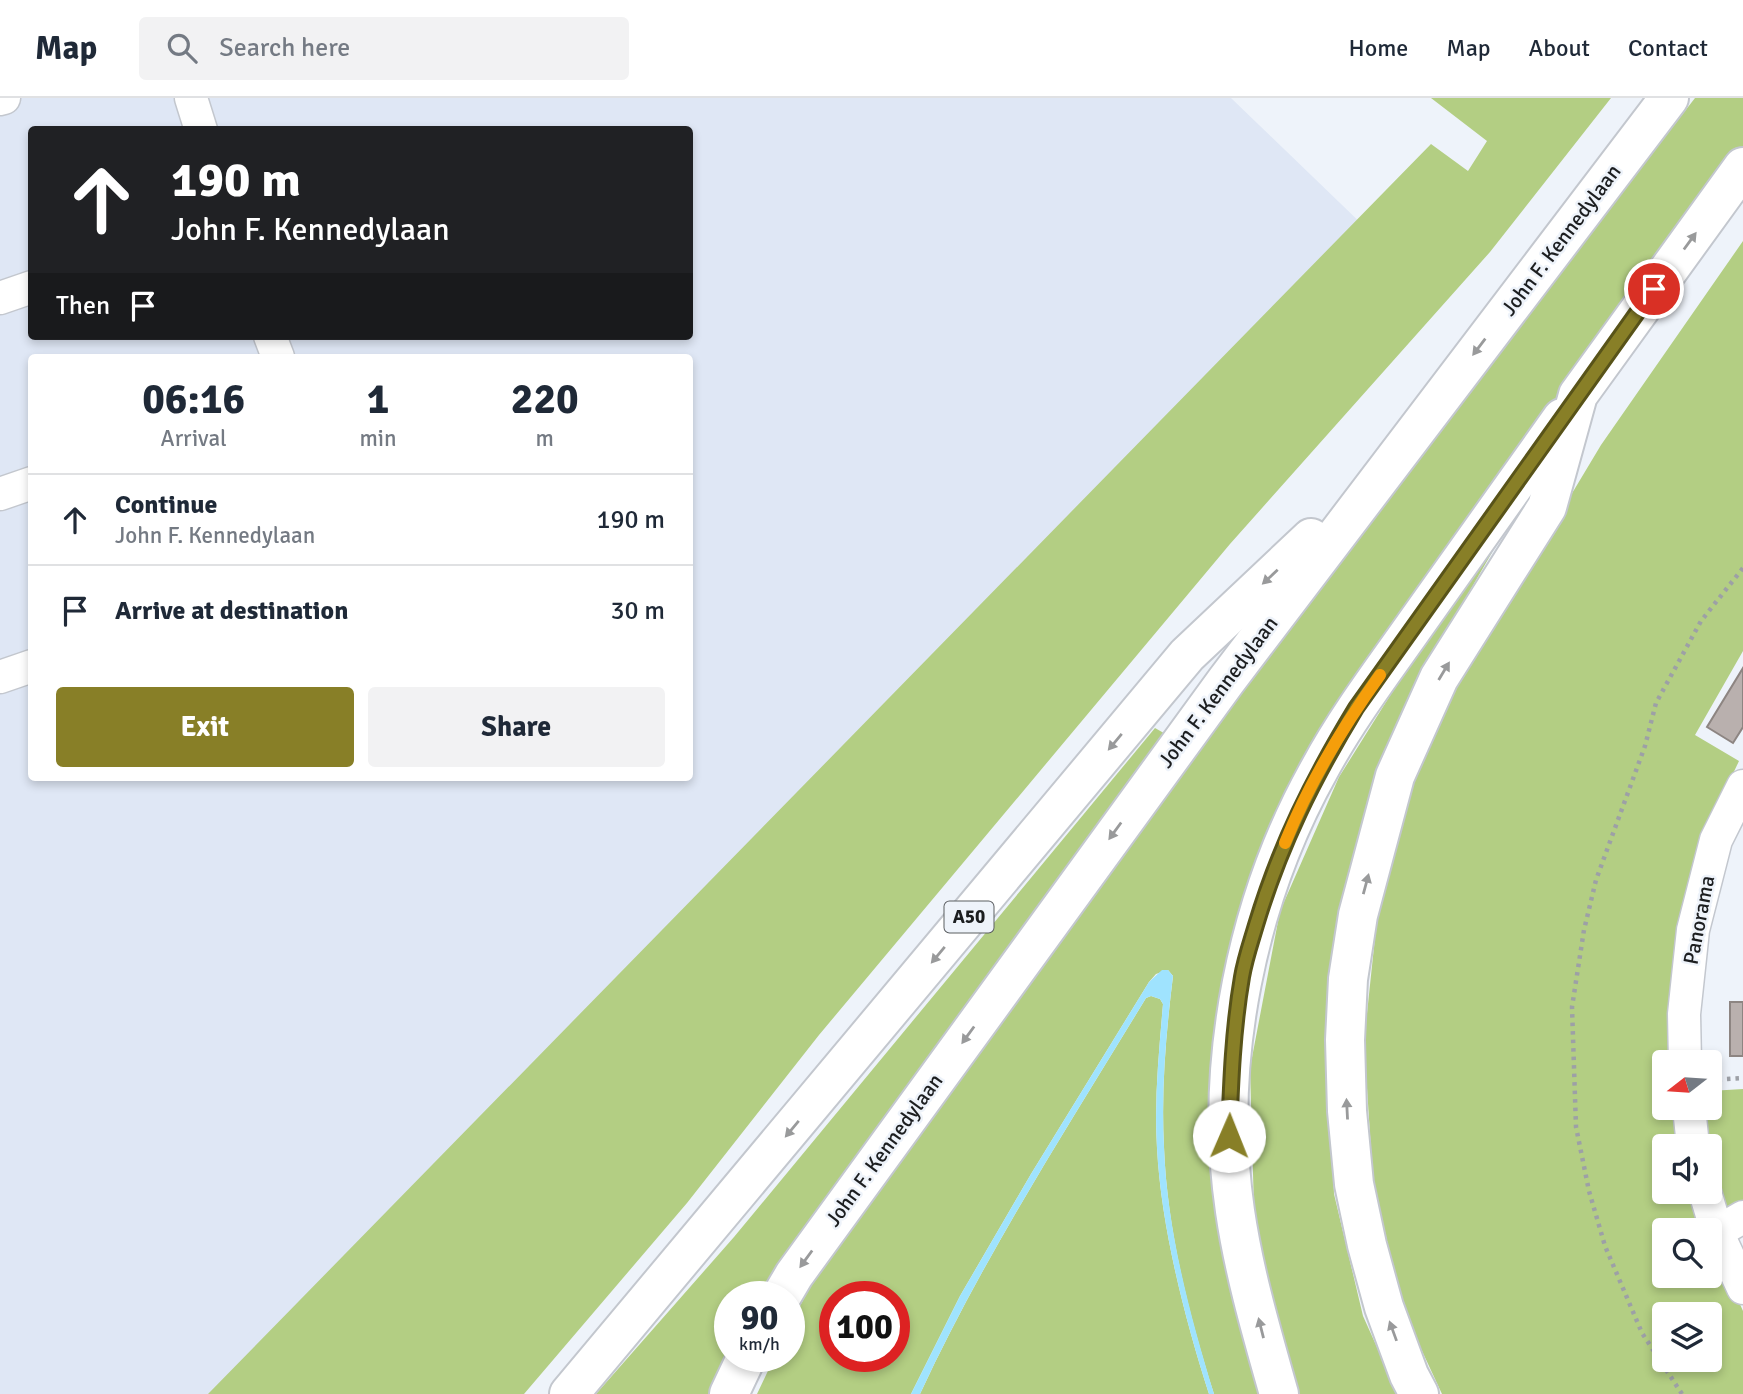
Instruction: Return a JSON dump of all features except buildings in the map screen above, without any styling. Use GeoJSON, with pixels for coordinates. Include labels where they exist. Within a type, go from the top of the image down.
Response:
{"type":"FeatureCollection","features":[{"type":"Feature","properties":{"kind":"highway","name":"John F. Kennedylaan"},"geometry":{"type":"LineString","coordinates":[[790,1281],[1132,807],[1669,98]]}},
{"type":"Feature","properties":{"kind":"highway"},"geometry":{"type":"LineString","coordinates":[[1279,1394],[1249,1278],[1235,1210],[1229,1136],[1231,1066],[1242,974],[1266,893],[1291,828],[1319,769],[1356,708],[1743,167]]}},
{"type":"Feature","properties":{"kind":"highway"},"geometry":{"type":"LineString","coordinates":[[1419,1394],[1409,1375],[1384,1307],[1354,1184],[1347,1111],[1345,1040],[1348,979],[1356,928],[1395,776],[1439,678],[1547,507],[1578,395]]}},
{"type":"Feature","properties":{"kind":"highway","name":"A50"},"geometry":{"type":"LineString","coordinates":[[569,1394],[1187,655],[1391,463]]}},
{"type":"Feature","properties":{"kind":"highway"},"geometry":{"type":"LineString","coordinates":[[729,1394],[739,1372]]}},
{"type":"Feature","properties":{"kind":"street"},"geometry":{"type":"LineString","coordinates":[[191,98],[200,126]]}},
{"type":"Feature","properties":{"kind":"street"},"geometry":{"type":"LineString","coordinates":[[0,298],[28,288]]}},
{"type":"Feature","properties":{"kind":"street"},"geometry":{"type":"LineString","coordinates":[[0,494],[28,484]]}},
{"type":"Feature","properties":{"kind":"street"},"geometry":{"type":"LineString","coordinates":[[0,677],[28,667]]}},
{"type":"Feature","properties":{"kind":"street","name":"Panorama"},"geometry":{"type":"LineString","coordinates":[[1685,1050],[1684,1014],[1693,930],[1716,840],[1743,786]]}},
{"type":"Feature","properties":{"kind":"street"},"geometry":{"type":"LineString","coordinates":[[1714,1204],[1730,1225],[1743,1288]]}},
{"type":"Feature","properties":{"kind":"path"},"geometry":{"type":"LineString","coordinates":[[1682,1394],[1642,1333],[1605,1246],[1589,1191],[1576,1127],[1572,1007],[1584,930],[1596,880],[1645,746],[1657,703],[1700,621],[1743,568]]}},
{"type":"Feature","properties":{"kind":"path"},"geometry":{"type":"LineString","coordinates":[[1722,1080],[1743,1079]]}},
{"type":"Feature","properties":{"kind":"shaded area"},"geometry":{"type":"Polygon","coordinates":[[[0,98],[1231,98],[1369,231],[371,1394],[0,1394],[0,98]]]}},
{"type":"Feature","properties":{"kind":"green space"},"geometry":{"type":"Polygon","coordinates":[[[1431,98],[1611,98],[1490,252],[1230,544],[819,1035],[687,1203],[524,1394],[208,1394],[1431,144],[1468,171],[1487,141],[1431,98]]]}},
{"type":"Feature","properties":{"kind":"green space"},"geometry":{"type":"Polygon","coordinates":[[[1695,98],[1743,98],[1743,146],[1607,330],[1244,905],[1222,978],[1213,1066],[1262,1394],[1214,1394],[1181,1272],[1170,1210],[1164,1147],[1165,1062],[1173,976],[1168,970],[1156,974],[1149,982],[1031,1174],[960,1296],[911,1394],[757,1394],[767,1372],[805,1372],[805,1296],[808,1290],[1151,810],[1695,98]]]}},
{"type":"Feature","properties":{"kind":"green space"},"geometry":{"type":"Polygon","coordinates":[[[1743,241],[1743,651],[1695,735],[1739,761],[1719,803],[1677,1050],[1652,1050],[1652,1120],[1681,1120],[1684,1134],[1652,1134],[1652,1204],[1699,1204],[1704,1218],[1652,1218],[1652,1288],[1722,1288],[1722,1264],[1743,1311],[1743,1394],[1442,1394],[1403,1310],[1373,1180],[1364,1042],[1378,909],[1411,781],[1454,690],[1601,445],[1743,241]]]}},
{"type":"Feature","properties":{"kind":"green space"},"geometry":{"type":"Polygon","coordinates":[[[1494,549],[1427,665],[1328,1044],[1334,1194],[1363,1316],[1398,1394],[1293,1394],[1263,1276],[1254,1209],[1250,1068],[1280,911],[1339,777],[1413,659],[1494,549]]]}},
{"type":"Feature","properties":{"kind":"green space"},"geometry":{"type":"Polygon","coordinates":[[[1155,728],[1169,736],[777,1281],[714,1281],[714,1372],[723,1372],[714,1394],[596,1394],[734,1237],[1155,728]]]}},
{"type":"Feature","properties":{"kind":"green space"},"geometry":{"type":"Polygon","coordinates":[[[1151,996],[1160,999],[1163,1004],[1156,1112],[1163,1209],[1183,1304],[1209,1394],[920,1394],[971,1292],[1027,1193],[1146,998],[1151,996]]]}},
{"type":"Feature","properties":{"kind":"green space"},"geometry":{"type":"Polygon","coordinates":[[[1743,1089],[1743,1203],[1724,1213],[1722,1134],[1707,1134],[1705,1120],[1722,1120],[1722,1090],[1743,1089]]]}},
{"type":"Feature","properties":{"kind":"water"},"geometry":{"type":"Polygon","coordinates":[[[1162,970],[1168,970],[1173,976],[1163,1104],[1166,1178],[1188,1303],[1214,1394],[1209,1394],[1191,1335],[1163,1209],[1156,1112],[1163,1004],[1160,999],[1151,996],[1146,998],[1027,1193],[971,1292],[920,1394],[911,1394],[960,1296],[1031,1174],[1149,982],[1162,970]]]}},
{"type":"Feature","properties":{"kind":"slow traffic"},"geometry":{"type":"LineString","coordinates":[[1285,843],[1319,769],[1356,708],[1380,675]]}},
{"type":"Feature","properties":{"kind":"route"},"geometry":{"type":"LineString","coordinates":[[1229,1136],[1231,1066],[1242,974],[1266,893],[1291,828],[1319,769],[1356,708],[1654,289]]}}]}
